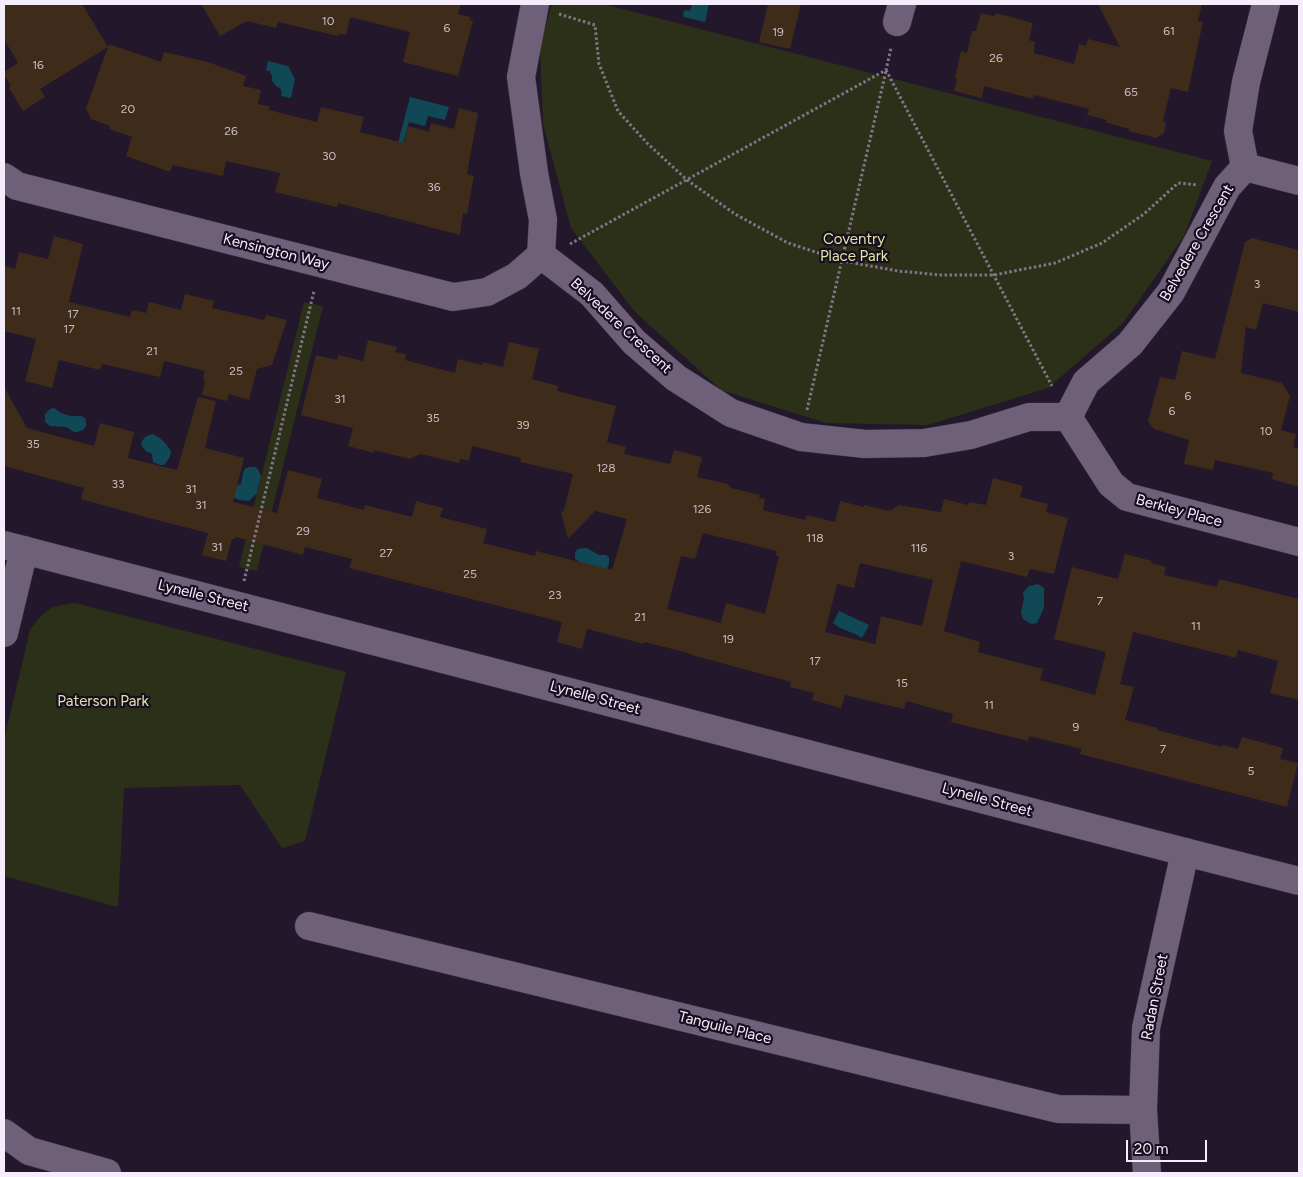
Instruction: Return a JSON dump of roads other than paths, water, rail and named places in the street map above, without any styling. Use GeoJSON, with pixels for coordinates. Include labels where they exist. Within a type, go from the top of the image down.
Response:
{"type":"FeatureCollection","features":[{"type":"Feature","properties":{"kind":"street"},"geometry":{"type":"LineString","coordinates":[[1266,4],[1246,82],[1238,131],[1244,167],[1299,181]]}},
{"type":"Feature","properties":{"kind":"street"},"geometry":{"type":"LineString","coordinates":[[535,5],[521,77],[534,173],[543,220],[541,255]]}},
{"type":"Feature","properties":{"kind":"street","name":"Belvedere Crescent"},"geometry":{"type":"LineString","coordinates":[[541,255],[592,294],[634,342],[676,378],[731,413],[801,437],[864,444],[924,443],[971,435],[1029,417],[1068,416],[1086,382],[1130,344],[1171,292],[1227,188],[1244,167]]}},
{"type":"Feature","properties":{"kind":"street","name":"Kensington Way"},"geometry":{"type":"LineString","coordinates":[[4,177],[17,186],[453,297],[487,292],[517,276],[541,255]]}},
{"type":"Feature","properties":{"kind":"street","name":"Berkley Place"},"geometry":{"type":"LineString","coordinates":[[1068,416],[1111,484],[1127,497],[1299,542]]}},
{"type":"Feature","properties":{"kind":"street"},"geometry":{"type":"LineString","coordinates":[[4,633],[14,548]]}},
{"type":"Feature","properties":{"kind":"street","name":"Lynelle Street"},"geometry":{"type":"LineString","coordinates":[[14,548],[1299,881]]}},
{"type":"Feature","properties":{"kind":"street","name":"Radan Street"},"geometry":{"type":"LineString","coordinates":[[1147,1173],[1143,1110],[1146,1028],[1185,852]]}},
{"type":"Feature","properties":{"kind":"street","name":"Tanguile Place"},"geometry":{"type":"LineString","coordinates":[[309,926],[1058,1109],[1143,1110]]}},
{"type":"Feature","properties":{"kind":"street"},"geometry":{"type":"LineString","coordinates":[[4,1133],[29,1151],[107,1173]]}},
{"type":"Feature","properties":{"kind":"water"},"geometry":{"type":"Polygon","coordinates":[[[692,4],[709,4],[705,22],[683,17],[684,10],[690,11],[692,4]]]}},
{"type":"Feature","properties":{"kind":"water"},"geometry":{"type":"Polygon","coordinates":[[[268,61],[288,66],[295,79],[291,98],[281,96],[281,88],[277,87],[272,81],[271,72],[266,70],[268,61]]]}},
{"type":"Feature","properties":{"kind":"water"},"geometry":{"type":"Polygon","coordinates":[[[410,97],[449,107],[445,120],[428,116],[425,126],[409,122],[403,144],[398,143],[410,97]]]}},
{"type":"Feature","properties":{"kind":"water"},"geometry":{"type":"Polygon","coordinates":[[[54,408],[61,413],[85,418],[86,426],[83,430],[74,432],[66,427],[50,426],[45,422],[45,414],[54,408]]]}},
{"type":"Feature","properties":{"kind":"water"},"geometry":{"type":"Polygon","coordinates":[[[153,434],[160,438],[171,451],[170,457],[164,465],[153,462],[152,454],[141,445],[145,437],[153,434]]]}},
{"type":"Feature","properties":{"kind":"water"},"geometry":{"type":"Polygon","coordinates":[[[256,467],[261,477],[257,493],[249,501],[232,497],[236,486],[241,484],[245,469],[256,467]]]}},
{"type":"Feature","properties":{"kind":"water"},"geometry":{"type":"Polygon","coordinates":[[[587,548],[599,555],[609,557],[609,564],[605,573],[575,559],[575,552],[578,549],[587,548]]]}},
{"type":"Feature","properties":{"kind":"water"},"geometry":{"type":"Polygon","coordinates":[[[1038,584],[1044,588],[1044,608],[1037,623],[1032,624],[1023,619],[1022,616],[1023,593],[1029,586],[1038,584]]]}},
{"type":"Feature","properties":{"kind":"water"},"geometry":{"type":"Polygon","coordinates":[[[839,611],[869,625],[862,638],[833,623],[839,611]]]}},
{"type":"Feature","properties":{"kind":"park label","name":"Coventry Place Park"},"geometry":{"type":"Point","coordinates":[854,248]}},
{"type":"Feature","properties":{"kind":"park label","name":"Paterson Park"},"geometry":{"type":"Point","coordinates":[103,702]}}]}
